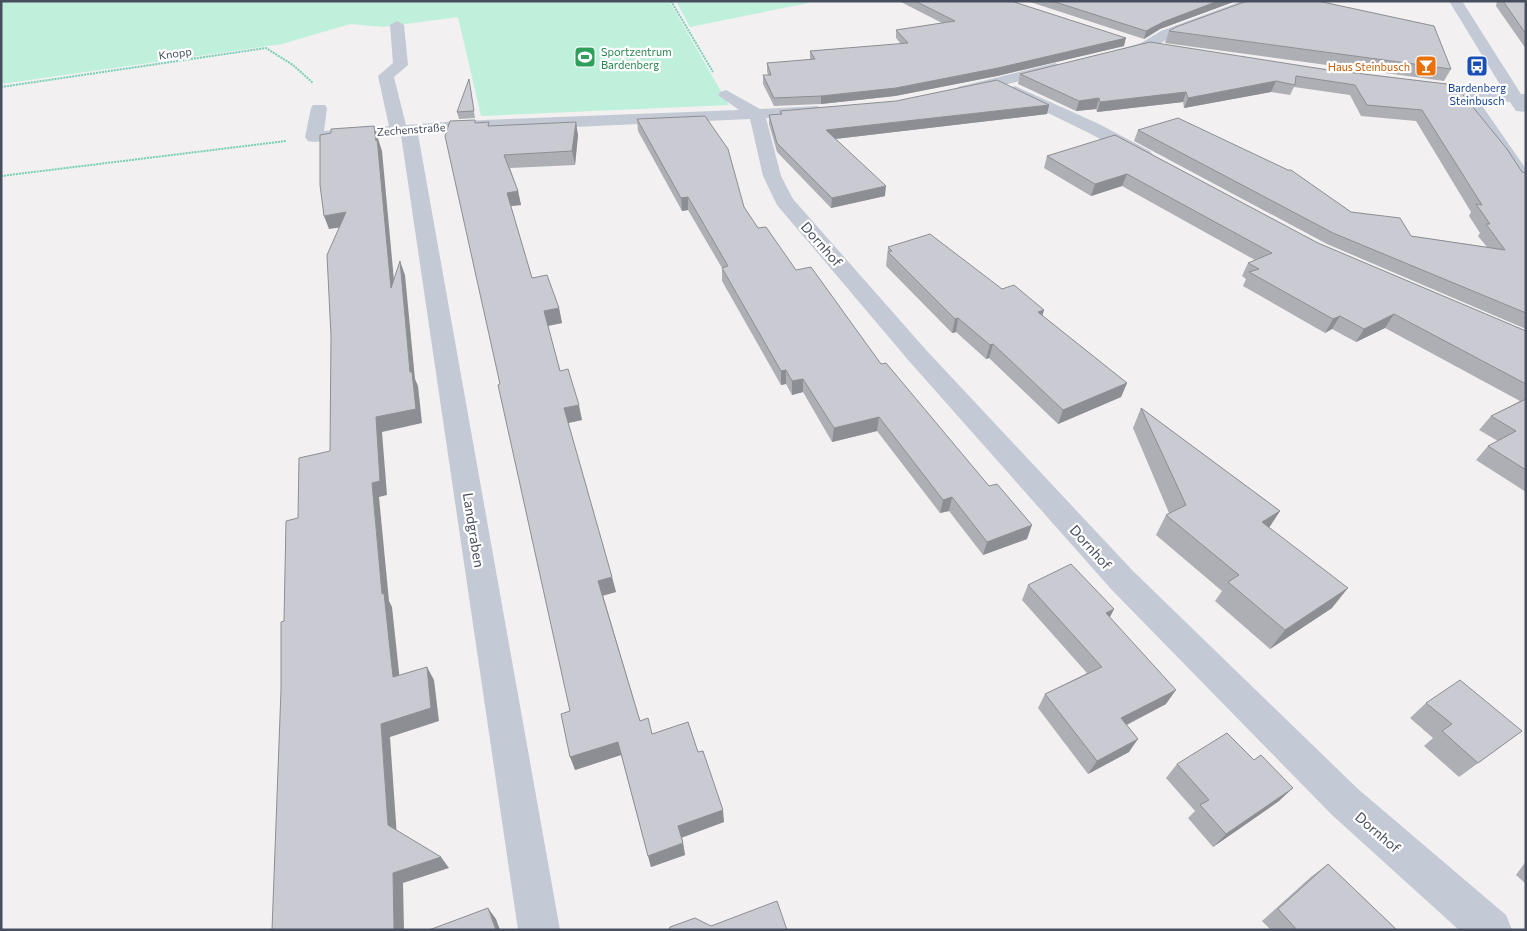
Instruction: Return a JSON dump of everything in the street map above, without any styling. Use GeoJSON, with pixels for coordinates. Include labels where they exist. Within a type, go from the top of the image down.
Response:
{"type":"FeatureCollection","features":[{"type":"Feature","properties":{"kind":"street"},"geometry":{"type":"LineString","coordinates":[[1100,60],[1146,46],[1166,34],[1255,1]]}},
{"type":"Feature","properties":{"kind":"street"},"geometry":{"type":"LineString","coordinates":[[1455,1],[1520,98],[1526,113]]}},
{"type":"Feature","properties":{"kind":"street","name":"Landgraben"},"geometry":{"type":"LineString","coordinates":[[397,25],[401,65],[386,76],[404,129],[539,930]]}},
{"type":"Feature","properties":{"kind":"street"},"geometry":{"type":"LineString","coordinates":[[1119,37],[1146,46],[1166,49]]}},
{"type":"Feature","properties":{"kind":"street"},"geometry":{"type":"LineString","coordinates":[[952,92],[1072,65]]}},
{"type":"Feature","properties":{"kind":"street"},"geometry":{"type":"LineString","coordinates":[[998,82],[1093,128],[1163,166]]}},
{"type":"Feature","properties":{"kind":"street"},"geometry":{"type":"LineString","coordinates":[[1410,84],[1520,98]]}},
{"type":"Feature","properties":{"kind":"street"},"geometry":{"type":"LineString","coordinates":[[1464,91],[1526,179]]}},
{"type":"Feature","properties":{"kind":"street"},"geometry":{"type":"LineString","coordinates":[[726,95],[757,114]]}},
{"type":"Feature","properties":{"kind":"street"},"geometry":{"type":"LineString","coordinates":[[314,137],[318,108]]}},
{"type":"Feature","properties":{"kind":"street","name":"Zechenstraße"},"geometry":{"type":"LineString","coordinates":[[314,137],[404,129],[830,110]]}},
{"type":"Feature","properties":{"kind":"street","name":"Dornhof"},"geometry":{"type":"LineString","coordinates":[[757,114],[772,176],[784,201],[918,356],[1122,580],[1345,802],[1491,930]]}},
{"type":"Feature","properties":{"kind":"path"},"geometry":{"type":"LineString","coordinates":[[671,1],[726,95]]}},
{"type":"Feature","properties":{"kind":"path","name":"Knopp"},"geometry":{"type":"LineString","coordinates":[[1,87],[266,48],[293,65],[319,89],[318,108]]}},
{"type":"Feature","properties":{"kind":"path"},"geometry":{"type":"LineString","coordinates":[[1,176],[314,137]]}},
{"type":"Feature","properties":{"kind":"green space","name":"Sportzentrum Bardenberg"},"geometry":{"type":"Polygon","coordinates":[[[1,1],[669,1],[729,105],[481,116],[458,17],[383,27],[350,24],[282,44],[1,84],[1,1]]]}},
{"type":"Feature","properties":{"kind":"green space"},"geometry":{"type":"Polygon","coordinates":[[[676,1],[805,1],[808,3],[690,27],[676,1]]]}},
{"type":"Feature","properties":{"kind":"building"},"geometry":{"type":"Polygon","coordinates":[[[915,1],[1011,1],[1126,38],[998,68],[896,88],[821,96],[774,98],[763,75],[771,75],[767,63],[815,59],[810,51],[908,43],[896,30],[955,21],[915,1]]]}},
{"type":"Feature","properties":{"kind":"building"},"geometry":{"type":"Polygon","coordinates":[[[1052,1],[1218,1],[1163,22],[1146,31],[1052,1]]]}},
{"type":"Feature","properties":{"kind":"building"},"geometry":{"type":"Polygon","coordinates":[[[1247,1],[1318,1],[1434,26],[1451,69],[1169,31],[1247,1]]]}},
{"type":"Feature","properties":{"kind":"building"},"geometry":{"type":"Polygon","coordinates":[[[1503,1],[1526,1],[1526,34],[1503,1]]]}},
{"type":"Feature","properties":{"kind":"building"},"geometry":{"type":"Polygon","coordinates":[[[1150,42],[1322,69],[1455,85],[1507,149],[1522,172],[1526,173],[1526,313],[1333,233],[1138,130],[1178,118],[1291,170],[1351,212],[1400,218],[1411,236],[1505,250],[1486,224],[1490,224],[1476,204],[1482,205],[1422,110],[1367,105],[1355,85],[1296,76],[1295,85],[1276,81],[1188,98],[1186,92],[1100,102],[1099,98],[1079,101],[1020,74],[1150,42]]]}},
{"type":"Feature","properties":{"kind":"building"},"geometry":{"type":"Polygon","coordinates":[[[469,79],[474,111],[457,112],[469,79]]]}},
{"type":"Feature","properties":{"kind":"building"},"geometry":{"type":"Polygon","coordinates":[[[997,80],[1049,105],[826,130],[886,186],[832,198],[777,143],[769,115],[782,114],[780,111],[896,101],[997,80]]]}},
{"type":"Feature","properties":{"kind":"building"},"geometry":{"type":"Polygon","coordinates":[[[705,116],[728,149],[744,207],[758,228],[766,227],[796,270],[811,267],[881,364],[886,363],[989,486],[997,484],[1032,525],[987,542],[952,497],[943,500],[879,417],[834,428],[803,379],[792,381],[786,370],[781,371],[722,268],[728,266],[688,197],[681,198],[637,119],[705,116]]]}},
{"type":"Feature","properties":{"kind":"building"},"geometry":{"type":"Polygon","coordinates":[[[475,120],[475,123],[489,122],[488,126],[576,122],[572,151],[504,155],[518,191],[507,193],[532,278],[547,275],[559,308],[544,311],[560,371],[568,369],[579,405],[564,408],[612,577],[598,581],[640,721],[648,718],[652,734],[688,722],[698,752],[703,751],[723,810],[678,826],[683,843],[648,856],[618,742],[570,757],[561,714],[570,711],[445,136],[450,121],[475,120]]]}},
{"type":"Feature","properties":{"kind":"building"},"geometry":{"type":"Polygon","coordinates":[[[374,126],[376,141],[377,138],[391,288],[400,261],[410,372],[412,372],[416,409],[376,417],[380,481],[372,483],[382,594],[384,593],[393,677],[427,667],[431,708],[381,724],[388,825],[441,857],[393,873],[394,930],[272,930],[281,690],[281,622],[284,621],[286,521],[298,518],[299,458],[330,451],[331,336],[327,255],[346,212],[324,216],[320,185],[320,135],[331,133],[331,129],[374,126]]]}},
{"type":"Feature","properties":{"kind":"building"},"geometry":{"type":"Polygon","coordinates":[[[1115,135],[1318,243],[1526,331],[1526,384],[1394,314],[1364,329],[1340,316],[1333,319],[1249,272],[1259,269],[1248,263],[1272,253],[1127,174],[1095,184],[1047,156],[1115,135]]]}},
{"type":"Feature","properties":{"kind":"building"},"geometry":{"type":"Polygon","coordinates":[[[930,234],[1002,289],[1014,285],[1044,310],[1038,312],[1127,383],[1063,410],[993,344],[990,345],[958,318],[955,319],[888,252],[892,251],[888,247],[930,234]]]}},
{"type":"Feature","properties":{"kind":"building"},"geometry":{"type":"Polygon","coordinates":[[[1526,399],[1526,470],[1488,446],[1516,431],[1491,416],[1526,399]]]}},
{"type":"Feature","properties":{"kind":"building"},"geometry":{"type":"Polygon","coordinates":[[[1141,408],[1280,511],[1262,522],[1348,588],[1285,630],[1228,582],[1239,575],[1166,515],[1186,505],[1141,408]]]}},
{"type":"Feature","properties":{"kind":"building"},"geometry":{"type":"Polygon","coordinates":[[[1071,564],[1114,609],[1106,613],[1176,690],[1121,718],[1138,739],[1097,761],[1045,694],[1102,667],[1028,585],[1071,564]]]}},
{"type":"Feature","properties":{"kind":"building"},"geometry":{"type":"Polygon","coordinates":[[[1460,680],[1522,731],[1478,763],[1442,731],[1452,724],[1426,703],[1460,680]]]}},
{"type":"Feature","properties":{"kind":"building"},"geometry":{"type":"Polygon","coordinates":[[[1227,733],[1254,760],[1261,755],[1293,788],[1226,834],[1200,805],[1209,800],[1177,764],[1227,733]]]}},
{"type":"Feature","properties":{"kind":"building"},"geometry":{"type":"Polygon","coordinates":[[[1328,864],[1397,930],[1297,930],[1278,909],[1328,864]]]}},
{"type":"Feature","properties":{"kind":"building"},"geometry":{"type":"Polygon","coordinates":[[[777,901],[787,930],[669,930],[670,927],[695,918],[711,926],[777,901]]]}},
{"type":"Feature","properties":{"kind":"building"},"geometry":{"type":"Polygon","coordinates":[[[488,908],[496,930],[429,930],[488,908]]]}},
{"type":"Feature","properties":{"kind":"place","name":"Sportzentrum Bardenberg"},"geometry":{"type":"Point","coordinates":[585,57]}},
{"type":"Feature","properties":{"kind":"place","name":"Haus Steinbusch"},"geometry":{"type":"Point","coordinates":[1426,66]}},
{"type":"Feature","properties":{"kind":"place","name":"Bardenberg Steinbusch"},"geometry":{"type":"Point","coordinates":[1477,66]}}]}
